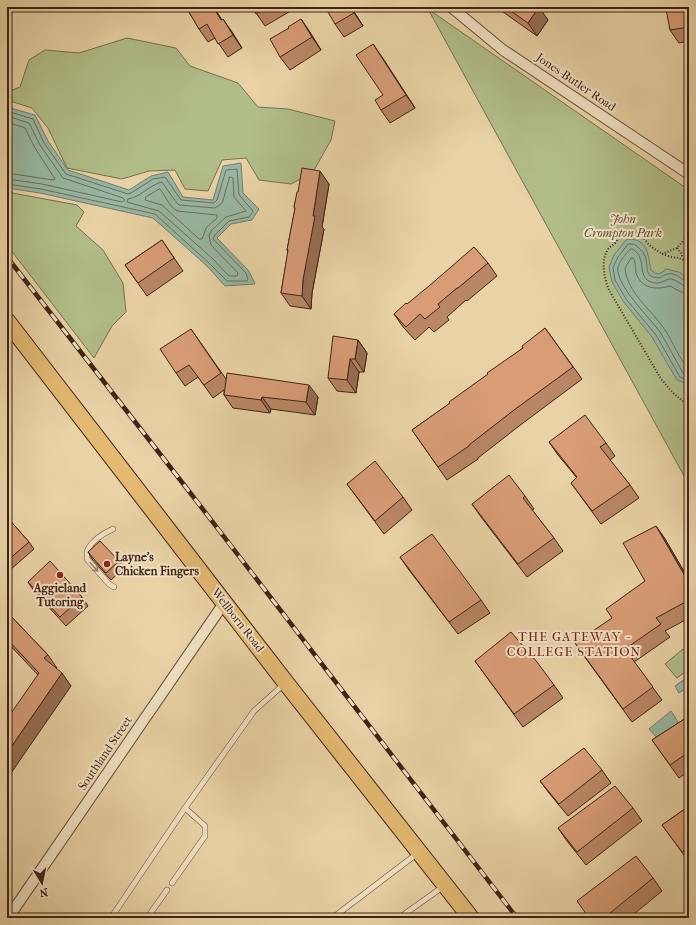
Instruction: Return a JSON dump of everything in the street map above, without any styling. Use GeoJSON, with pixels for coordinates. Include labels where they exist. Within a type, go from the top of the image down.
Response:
{"type":"FeatureCollection","features":[{"type":"Feature","properties":{"kind":"main road","name":"Wellborn Road"},"geometry":{"type":"LineString","coordinates":[[7,320],[224,603],[470,918]]}},
{"type":"Feature","properties":{"kind":"street","name":"Jones-Butler Road"},"geometry":{"type":"LineString","coordinates":[[458,9],[504,50],[689,174]]}},
{"type":"Feature","properties":{"kind":"street","name":"Southland Street"},"geometry":{"type":"LineString","coordinates":[[8,918],[224,603]]}},
{"type":"Feature","properties":{"kind":"lane"},"geometry":{"type":"LineString","coordinates":[[113,529],[103,534],[88,550],[87,559],[109,584],[114,587]]}},
{"type":"Feature","properties":{"kind":"lane"},"geometry":{"type":"LineString","coordinates":[[111,918],[185,808],[254,711],[286,683]]}},
{"type":"Feature","properties":{"kind":"lane"},"geometry":{"type":"LineString","coordinates":[[172,883],[205,836],[205,826],[185,808]]}},
{"type":"Feature","properties":{"kind":"lane"},"geometry":{"type":"LineString","coordinates":[[334,917],[419,853]]}},
{"type":"Feature","properties":{"kind":"lane"},"geometry":{"type":"LineString","coordinates":[[398,918],[445,886]]}},
{"type":"Feature","properties":{"kind":"lane"},"geometry":{"type":"LineString","coordinates":[[148,918],[167,890]]}},
{"type":"Feature","properties":{"kind":"path"},"geometry":{"type":"LineString","coordinates":[[689,262],[682,258],[662,254],[650,246],[638,232],[630,232],[622,235],[608,249],[603,263],[604,278],[609,290],[661,379],[672,393],[689,406]]}},
{"type":"Feature","properties":{"kind":"path"},"geometry":{"type":"LineString","coordinates":[[662,254],[677,248],[689,234]]}},
{"type":"Feature","properties":{"kind":"path"},"geometry":{"type":"LineString","coordinates":[[677,248],[682,254],[682,258]]}},
{"type":"Feature","properties":{"kind":"path"},"geometry":{"type":"LineString","coordinates":[[673,918],[675,916],[679,918]]}},
{"type":"Feature","properties":{"kind":"green space","name":"John Crompton Park"},"geometry":{"type":"Polygon","coordinates":[[[428,9],[689,190],[689,485],[428,9]]]}},
{"type":"Feature","properties":{"kind":"green space"},"geometry":{"type":"Polygon","coordinates":[[[127,38],[176,48],[190,66],[238,83],[258,107],[288,109],[335,121],[331,140],[313,172],[291,184],[259,180],[246,158],[222,160],[208,191],[185,189],[175,170],[149,171],[122,179],[67,168],[48,128],[32,108],[7,100],[7,92],[20,87],[29,60],[45,50],[79,53],[127,38]]]}},
{"type":"Feature","properties":{"kind":"green space"},"geometry":{"type":"Polygon","coordinates":[[[7,192],[77,205],[84,212],[76,226],[103,250],[123,283],[126,312],[112,326],[94,358],[7,245],[7,192]]]}},
{"type":"Feature","properties":{"kind":"green space"},"geometry":{"type":"Polygon","coordinates":[[[683,649],[689,657],[689,669],[677,678],[665,664],[683,649]]]}},
{"type":"Feature","properties":{"kind":"water"},"geometry":{"type":"Polygon","coordinates":[[[7,107],[35,115],[48,141],[68,170],[129,190],[151,176],[168,172],[183,197],[213,200],[223,166],[241,163],[243,193],[259,209],[252,220],[231,224],[217,238],[249,271],[255,284],[225,286],[207,266],[153,218],[40,193],[7,188],[7,107]]]}},
{"type":"Feature","properties":{"kind":"water"},"geometry":{"type":"Polygon","coordinates":[[[626,240],[637,240],[647,250],[651,270],[655,273],[659,274],[666,269],[679,272],[689,279],[689,385],[677,380],[652,337],[623,301],[612,282],[609,267],[614,255],[626,240]]]}},
{"type":"Feature","properties":{"kind":"water"},"geometry":{"type":"Polygon","coordinates":[[[689,676],[689,686],[679,693],[675,686],[689,676]]]}},
{"type":"Feature","properties":{"kind":"water"},"geometry":{"type":"Polygon","coordinates":[[[671,711],[678,722],[675,729],[658,739],[649,729],[671,711]]]}},
{"type":"Feature","properties":{"kind":"building"},"geometry":{"type":"Polygon","coordinates":[[[186,7],[213,7],[233,35],[218,44],[207,24],[199,29],[186,7]]]}},
{"type":"Feature","properties":{"kind":"building"},"geometry":{"type":"Polygon","coordinates":[[[252,7],[267,7],[256,14],[252,7]]]}},
{"type":"Feature","properties":{"kind":"building"},"geometry":{"type":"Polygon","coordinates":[[[325,7],[350,7],[354,13],[335,24],[325,7]]]}},
{"type":"Feature","properties":{"kind":"building"},"geometry":{"type":"Polygon","coordinates":[[[505,7],[539,7],[528,23],[505,7]]]}},
{"type":"Feature","properties":{"kind":"building"},"geometry":{"type":"Polygon","coordinates":[[[667,7],[689,7],[689,27],[670,30],[666,9],[667,7]]]}},
{"type":"Feature","properties":{"kind":"building"},"geometry":{"type":"Polygon","coordinates":[[[301,19],[312,37],[280,57],[270,39],[301,19]]]}},
{"type":"Feature","properties":{"kind":"building"},"geometry":{"type":"Polygon","coordinates":[[[373,44],[406,95],[381,110],[375,100],[383,95],[356,55],[373,44]]]}},
{"type":"Feature","properties":{"kind":"building"},"geometry":{"type":"Polygon","coordinates":[[[302,168],[320,171],[313,216],[315,216],[303,280],[302,296],[281,293],[294,207],[302,168]]]}},
{"type":"Feature","properties":{"kind":"building"},"geometry":{"type":"Polygon","coordinates":[[[162,240],[174,258],[138,283],[125,265],[162,240]]]}},
{"type":"Feature","properties":{"kind":"building"},"geometry":{"type":"Polygon","coordinates":[[[474,247],[488,263],[438,304],[440,307],[425,319],[420,314],[406,327],[394,314],[474,247]]]}},
{"type":"Feature","properties":{"kind":"building"},"geometry":{"type":"Polygon","coordinates":[[[545,328],[573,367],[514,410],[469,446],[438,467],[412,430],[450,403],[449,402],[488,374],[487,373],[523,348],[522,346],[545,328]]]}},
{"type":"Feature","properties":{"kind":"building"},"geometry":{"type":"Polygon","coordinates":[[[191,329],[221,373],[204,385],[189,365],[176,373],[160,349],[191,329]]]}},
{"type":"Feature","properties":{"kind":"building"},"geometry":{"type":"Polygon","coordinates":[[[333,336],[358,340],[355,359],[350,359],[347,380],[328,378],[333,336]]]}},
{"type":"Feature","properties":{"kind":"building"},"geometry":{"type":"Polygon","coordinates":[[[227,373],[309,385],[306,402],[262,397],[261,400],[224,395],[227,373]]]}},
{"type":"Feature","properties":{"kind":"building"},"geometry":{"type":"Polygon","coordinates":[[[585,415],[606,443],[600,447],[630,485],[592,511],[571,483],[577,477],[549,442],[585,415]]]}},
{"type":"Feature","properties":{"kind":"building"},"geometry":{"type":"Polygon","coordinates":[[[375,461],[403,497],[375,521],[347,484],[375,461]]]}},
{"type":"Feature","properties":{"kind":"building"},"geometry":{"type":"Polygon","coordinates":[[[509,475],[525,496],[523,498],[554,538],[518,564],[472,504],[509,475]]]}},
{"type":"Feature","properties":{"kind":"building"},"geometry":{"type":"Polygon","coordinates":[[[7,517],[29,542],[7,561],[7,517]]]}},
{"type":"Feature","properties":{"kind":"building"},"geometry":{"type":"Polygon","coordinates":[[[656,526],[689,583],[689,600],[656,618],[661,624],[625,649],[653,687],[623,709],[575,643],[612,618],[606,609],[645,581],[623,543],[656,526]]]}},
{"type":"Feature","properties":{"kind":"building"},"geometry":{"type":"Polygon","coordinates":[[[432,534],[481,600],[449,622],[400,557],[432,534]]]}},
{"type":"Feature","properties":{"kind":"building"},"geometry":{"type":"Polygon","coordinates":[[[100,541],[119,561],[106,573],[88,552],[100,541]]]}},
{"type":"Feature","properties":{"kind":"building"},"geometry":{"type":"Polygon","coordinates":[[[50,561],[82,597],[60,617],[28,582],[50,561]]]}},
{"type":"Feature","properties":{"kind":"building"},"geometry":{"type":"Polygon","coordinates":[[[7,612],[48,655],[44,658],[62,673],[7,753],[7,719],[39,673],[7,639],[7,612]]]}},
{"type":"Feature","properties":{"kind":"building"},"geometry":{"type":"Polygon","coordinates":[[[511,632],[537,662],[554,685],[514,714],[475,661],[511,632]]]}},
{"type":"Feature","properties":{"kind":"building"},"geometry":{"type":"Polygon","coordinates":[[[689,716],[689,752],[670,765],[652,740],[689,716]]]}},
{"type":"Feature","properties":{"kind":"building"},"geometry":{"type":"Polygon","coordinates":[[[584,748],[602,770],[559,804],[540,781],[584,748]]]}},
{"type":"Feature","properties":{"kind":"building"},"geometry":{"type":"Polygon","coordinates":[[[615,786],[633,808],[577,852],[558,828],[615,786]]]}},
{"type":"Feature","properties":{"kind":"building"},"geometry":{"type":"Polygon","coordinates":[[[689,806],[689,848],[682,852],[662,825],[689,806]]]}},
{"type":"Feature","properties":{"kind":"building"},"geometry":{"type":"Polygon","coordinates":[[[636,856],[653,878],[604,918],[589,918],[577,901],[636,856]]]}},
{"type":"Feature","properties":{"kind":"railway"},"geometry":{"type":"LineString","coordinates":[[7,257],[517,918]]}},
{"type":"Feature","properties":{"kind":"place","name":"Layne's Chicken Fingers"},"geometry":{"type":"Point","coordinates":[107,564]}},
{"type":"Feature","properties":{"kind":"place","name":"Aggieland Tutoring"},"geometry":{"type":"Point","coordinates":[60,575]}},
{"type":"Feature","properties":{"kind":"district","name":"THE GATEWAY - COLLEGE STATION"},"geometry":{"type":"Point","coordinates":[574,644]}}]}
